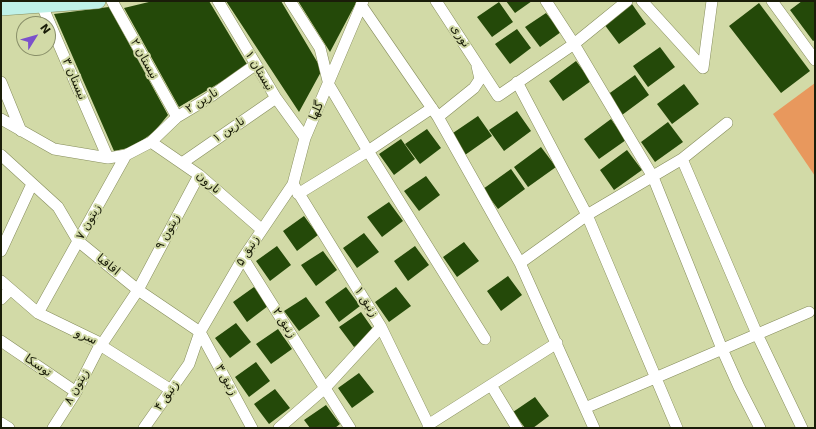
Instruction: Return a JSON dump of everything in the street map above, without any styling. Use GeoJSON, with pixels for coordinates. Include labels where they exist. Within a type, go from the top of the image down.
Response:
{"type":"FeatureCollection","features":[{"type":"Feature","properties":{"kind":"main road"},"geometry":{"type":"LineString","coordinates":[[1,8],[41,3],[98,1]]}},
{"type":"Feature","properties":{"kind":"street","name":"نیستان ۲"},"geometry":{"type":"LineString","coordinates":[[112,1],[177,117]]}},
{"type":"Feature","properties":{"kind":"street","name":"نیستان ۱"},"geometry":{"type":"LineString","coordinates":[[218,1],[255,65],[276,98],[305,138]]}},
{"type":"Feature","properties":{"kind":"street"},"geometry":{"type":"LineString","coordinates":[[290,1],[320,48],[329,84],[368,152],[485,339]]}},
{"type":"Feature","properties":{"kind":"street","name":"نوری"},"geometry":{"type":"LineString","coordinates":[[436,1],[498,96],[517,82]]}},
{"type":"Feature","properties":{"kind":"street"},"geometry":{"type":"LineString","coordinates":[[546,1],[574,44],[652,177],[722,349],[760,428]]}},
{"type":"Feature","properties":{"kind":"street"},"geometry":{"type":"LineString","coordinates":[[627,1],[574,44],[517,82],[587,215],[677,428]]}},
{"type":"Feature","properties":{"kind":"street"},"geometry":{"type":"LineString","coordinates":[[642,1],[703,68],[712,1]]}},
{"type":"Feature","properties":{"kind":"street"},"geometry":{"type":"LineString","coordinates":[[772,1],[815,60]]}},
{"type":"Feature","properties":{"kind":"street","name":"نیستان ۳"},"geometry":{"type":"LineString","coordinates":[[41,3],[108,158]]}},
{"type":"Feature","properties":{"kind":"street"},"geometry":{"type":"LineString","coordinates":[[362,3],[435,112],[520,263],[594,428]]}},
{"type":"Feature","properties":{"kind":"street","name":"گلها"},"geometry":{"type":"LineString","coordinates":[[305,138],[362,3]]}},
{"type":"Feature","properties":{"kind":"street"},"geometry":{"type":"LineString","coordinates":[[298,194],[474,88],[480,79],[476,62]]}},
{"type":"Feature","properties":{"kind":"street","name":"نارین ۲"},"geometry":{"type":"LineString","coordinates":[[151,142],[177,117],[207,99],[255,65]]}},
{"type":"Feature","properties":{"kind":"street"},"geometry":{"type":"LineString","coordinates":[[1,82],[21,131]]}},
{"type":"Feature","properties":{"kind":"street","name":"نارین ۱"},"geometry":{"type":"LineString","coordinates":[[182,163],[276,98]]}},
{"type":"Feature","properties":{"kind":"street"},"geometry":{"type":"LineString","coordinates":[[1,119],[54,149],[108,158],[126,155],[151,142]]}},
{"type":"Feature","properties":{"kind":"street"},"geometry":{"type":"LineString","coordinates":[[520,263],[587,215],[682,158],[727,123]]}},
{"type":"Feature","properties":{"kind":"street","name":"زنبق ۵"},"geometry":{"type":"LineString","coordinates":[[189,364],[200,332],[243,258],[293,184],[305,138]]}},
{"type":"Feature","properties":{"kind":"street","name":"نارون"},"geometry":{"type":"LineString","coordinates":[[151,142],[199,175],[261,230]]}},
{"type":"Feature","properties":{"kind":"street","name":"اقاقیا"},"geometry":{"type":"LineString","coordinates":[[1,155],[58,207],[78,241],[138,290],[200,332]]}},
{"type":"Feature","properties":{"kind":"street","name":"زیتون ۷"},"geometry":{"type":"LineString","coordinates":[[38,313],[126,155]]}},
{"type":"Feature","properties":{"kind":"street"},"geometry":{"type":"LineString","coordinates":[[682,158],[757,334],[802,428]]}},
{"type":"Feature","properties":{"kind":"street","name":"زیتون ۹"},"geometry":{"type":"LineString","coordinates":[[138,290],[199,175]]}},
{"type":"Feature","properties":{"kind":"street"},"geometry":{"type":"LineString","coordinates":[[1,250],[32,184]]}},
{"type":"Feature","properties":{"kind":"street","name":"زنبق ۱"},"geometry":{"type":"LineString","coordinates":[[293,184],[381,327],[429,427]]}},
{"type":"Feature","properties":{"kind":"street","name":"زنبق ۲"},"geometry":{"type":"LineString","coordinates":[[243,258],[350,428]]}},
{"type":"Feature","properties":{"kind":"street","name":"سرو"},"geometry":{"type":"LineString","coordinates":[[1,282],[38,313],[101,344],[171,390]]}},
{"type":"Feature","properties":{"kind":"street"},"geometry":{"type":"LineString","coordinates":[[1,299],[10,290]]}},
{"type":"Feature","properties":{"kind":"street"},"geometry":{"type":"LineString","coordinates":[[101,344],[138,290]]}},
{"type":"Feature","properties":{"kind":"street"},"geometry":{"type":"LineString","coordinates":[[586,408],[809,312]]}},
{"type":"Feature","properties":{"kind":"street"},"geometry":{"type":"LineString","coordinates":[[279,428],[325,388],[381,327]]}},
{"type":"Feature","properties":{"kind":"street","name":"زنبق ۳"},"geometry":{"type":"LineString","coordinates":[[200,332],[252,428]]}},
{"type":"Feature","properties":{"kind":"street","name":"توسکا"},"geometry":{"type":"LineString","coordinates":[[1,341],[76,392]]}},
{"type":"Feature","properties":{"kind":"street"},"geometry":{"type":"LineString","coordinates":[[429,427],[557,343]]}},
{"type":"Feature","properties":{"kind":"street","name":"زیتون ۸"},"geometry":{"type":"LineString","coordinates":[[53,428],[76,392],[101,344]]}},
{"type":"Feature","properties":{"kind":"street","name":"زنبق ۴"},"geometry":{"type":"LineString","coordinates":[[149,426],[189,364]]}},
{"type":"Feature","properties":{"kind":"street"},"geometry":{"type":"LineString","coordinates":[[491,385],[517,428]]}},
{"type":"Feature","properties":{"kind":"street"},"geometry":{"type":"LineString","coordinates":[[1,423],[9,428]]}},
{"type":"Feature","properties":{"kind":"shaded area"},"geometry":{"type":"Polygon","coordinates":[[[815,83],[815,176],[773,114],[815,83]]]}},
{"type":"Feature","properties":{"kind":"building"},"geometry":{"type":"Polygon","coordinates":[[[153,1],[209,1],[248,66],[179,107],[124,8],[153,1]]]}},
{"type":"Feature","properties":{"kind":"building"},"geometry":{"type":"Polygon","coordinates":[[[226,1],[281,1],[322,70],[299,112],[226,1]]]}},
{"type":"Feature","properties":{"kind":"building"},"geometry":{"type":"Polygon","coordinates":[[[298,1],[357,1],[330,52],[298,1]]]}},
{"type":"Feature","properties":{"kind":"building"},"geometry":{"type":"Polygon","coordinates":[[[506,1],[532,1],[515,13],[506,1]]]}},
{"type":"Feature","properties":{"kind":"building"},"geometry":{"type":"Polygon","coordinates":[[[802,1],[815,1],[815,40],[813,41],[790,10],[802,1]]]}},
{"type":"Feature","properties":{"kind":"building"},"geometry":{"type":"Polygon","coordinates":[[[499,2],[513,22],[492,37],[477,17],[499,2]]]}},
{"type":"Feature","properties":{"kind":"building"},"geometry":{"type":"Polygon","coordinates":[[[759,3],[810,71],[781,93],[729,26],[759,3]]]}},
{"type":"Feature","properties":{"kind":"building"},"geometry":{"type":"Polygon","coordinates":[[[632,4],[646,24],[619,44],[604,24],[632,4]]]}},
{"type":"Feature","properties":{"kind":"building"},"geometry":{"type":"Polygon","coordinates":[[[109,7],[168,115],[154,132],[133,147],[114,151],[54,14],[109,7]]]}},
{"type":"Feature","properties":{"kind":"building"},"geometry":{"type":"Polygon","coordinates":[[[546,13],[561,32],[540,47],[525,27],[546,13]]]}},
{"type":"Feature","properties":{"kind":"building"},"geometry":{"type":"Polygon","coordinates":[[[517,29],[531,48],[510,64],[495,44],[517,29]]]}},
{"type":"Feature","properties":{"kind":"building"},"geometry":{"type":"Polygon","coordinates":[[[660,47],[675,67],[648,87],[633,66],[660,47]]]}},
{"type":"Feature","properties":{"kind":"building"},"geometry":{"type":"Polygon","coordinates":[[[576,61],[591,81],[563,101],[549,81],[576,61]]]}},
{"type":"Feature","properties":{"kind":"building"},"geometry":{"type":"Polygon","coordinates":[[[635,75],[649,95],[622,115],[607,95],[635,75]]]}},
{"type":"Feature","properties":{"kind":"building"},"geometry":{"type":"Polygon","coordinates":[[[684,84],[699,104],[672,124],[657,104],[684,84]]]}},
{"type":"Feature","properties":{"kind":"building"},"geometry":{"type":"Polygon","coordinates":[[[517,111],[531,131],[504,151],[489,130],[517,111]]]}},
{"type":"Feature","properties":{"kind":"building"},"geometry":{"type":"Polygon","coordinates":[[[478,116],[492,136],[465,155],[450,135],[478,116]]]}},
{"type":"Feature","properties":{"kind":"building"},"geometry":{"type":"Polygon","coordinates":[[[611,119],[626,140],[599,159],[584,139],[611,119]]]}},
{"type":"Feature","properties":{"kind":"building"},"geometry":{"type":"Polygon","coordinates":[[[668,122],[683,142],[655,162],[641,142],[668,122]]]}},
{"type":"Feature","properties":{"kind":"building"},"geometry":{"type":"Polygon","coordinates":[[[427,129],[441,148],[420,164],[405,144],[427,129]]]}},
{"type":"Feature","properties":{"kind":"building"},"geometry":{"type":"Polygon","coordinates":[[[401,139],[415,159],[394,175],[379,154],[401,139]]]}},
{"type":"Feature","properties":{"kind":"building"},"geometry":{"type":"Polygon","coordinates":[[[541,147],[556,167],[528,187],[514,167],[541,147]]]}},
{"type":"Feature","properties":{"kind":"building"},"geometry":{"type":"Polygon","coordinates":[[[627,150],[642,170],[614,190],[600,170],[627,150]]]}},
{"type":"Feature","properties":{"kind":"building"},"geometry":{"type":"Polygon","coordinates":[[[511,169],[525,189],[498,209],[483,189],[511,169]]]}},
{"type":"Feature","properties":{"kind":"building"},"geometry":{"type":"Polygon","coordinates":[[[426,176],[440,195],[419,211],[404,191],[426,176]]]}},
{"type":"Feature","properties":{"kind":"building"},"geometry":{"type":"Polygon","coordinates":[[[389,202],[403,221],[382,237],[367,217],[389,202]]]}},
{"type":"Feature","properties":{"kind":"building"},"geometry":{"type":"Polygon","coordinates":[[[304,216],[318,235],[297,251],[283,231],[304,216]]]}},
{"type":"Feature","properties":{"kind":"building"},"geometry":{"type":"Polygon","coordinates":[[[364,233],[379,252],[357,268],[343,248],[364,233]]]}},
{"type":"Feature","properties":{"kind":"building"},"geometry":{"type":"Polygon","coordinates":[[[464,242],[479,261],[457,277],[443,257],[464,242]]]}},
{"type":"Feature","properties":{"kind":"building"},"geometry":{"type":"Polygon","coordinates":[[[277,246],[291,265],[270,281],[256,261],[277,246]]]}},
{"type":"Feature","properties":{"kind":"building"},"geometry":{"type":"Polygon","coordinates":[[[415,246],[429,265],[408,281],[394,261],[415,246]]]}},
{"type":"Feature","properties":{"kind":"building"},"geometry":{"type":"Polygon","coordinates":[[[323,251],[337,270],[316,286],[301,265],[323,251]]]}},
{"type":"Feature","properties":{"kind":"building"},"geometry":{"type":"Polygon","coordinates":[[[508,276],[522,295],[501,311],[487,291],[508,276]]]}},
{"type":"Feature","properties":{"kind":"building"},"geometry":{"type":"Polygon","coordinates":[[[254,287],[268,306],[247,322],[233,302],[254,287]]]}},
{"type":"Feature","properties":{"kind":"building"},"geometry":{"type":"Polygon","coordinates":[[[346,287],[360,306],[339,322],[325,302],[346,287]]]}},
{"type":"Feature","properties":{"kind":"building"},"geometry":{"type":"Polygon","coordinates":[[[396,287],[411,306],[389,322],[375,302],[396,287]]]}},
{"type":"Feature","properties":{"kind":"building"},"geometry":{"type":"Polygon","coordinates":[[[306,297],[320,316],[299,331],[284,311],[306,297]]]}},
{"type":"Feature","properties":{"kind":"building"},"geometry":{"type":"Polygon","coordinates":[[[361,312],[375,332],[354,347],[339,327],[361,312]]]}},
{"type":"Feature","properties":{"kind":"building"},"geometry":{"type":"Polygon","coordinates":[[[236,323],[251,342],[230,358],[215,338],[236,323]]]}},
{"type":"Feature","properties":{"kind":"building"},"geometry":{"type":"Polygon","coordinates":[[[278,329],[292,349],[271,364],[256,344],[278,329]]]}},
{"type":"Feature","properties":{"kind":"building"},"geometry":{"type":"Polygon","coordinates":[[[256,362],[270,381],[249,397],[235,377],[256,362]]]}},
{"type":"Feature","properties":{"kind":"building"},"geometry":{"type":"Polygon","coordinates":[[[359,373],[374,392],[352,408],[338,388],[359,373]]]}},
{"type":"Feature","properties":{"kind":"building"},"geometry":{"type":"Polygon","coordinates":[[[275,389],[290,408],[269,424],[254,404],[275,389]]]}},
{"type":"Feature","properties":{"kind":"building"},"geometry":{"type":"Polygon","coordinates":[[[535,397],[549,416],[533,428],[525,428],[513,412],[535,397]]]}},
{"type":"Feature","properties":{"kind":"building"},"geometry":{"type":"Polygon","coordinates":[[[326,405],[340,424],[335,428],[310,428],[304,420],[326,405]]]}}]}
